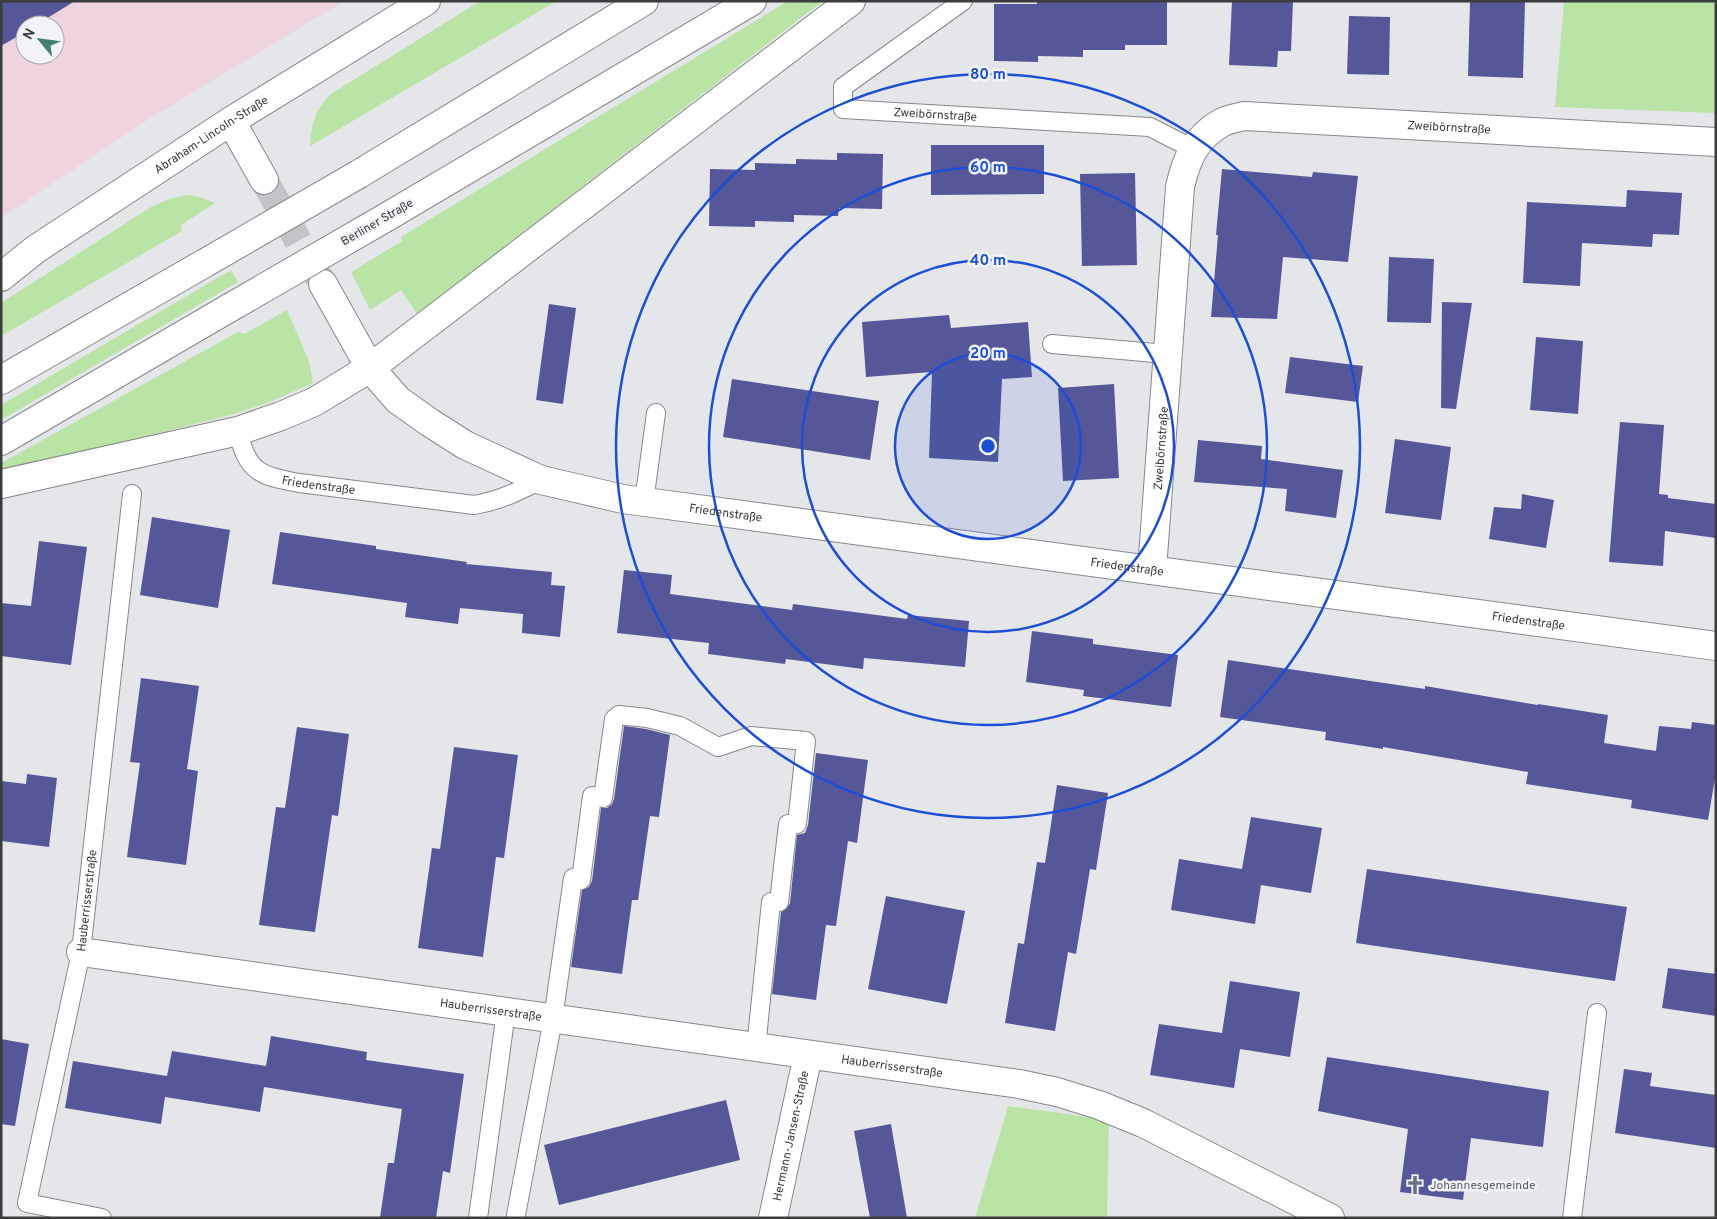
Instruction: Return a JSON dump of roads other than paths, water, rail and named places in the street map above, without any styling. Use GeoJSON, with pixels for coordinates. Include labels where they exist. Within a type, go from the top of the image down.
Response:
{"type":"FeatureCollection","features":[{"type":"Feature","properties":{"kind":"street","name":"Abraham-Lincoln-Straße"},"geometry":{"type":"LineString","coordinates":[[1,276],[36,249],[231,121],[426,1]]}},
{"type":"Feature","properties":{"kind":"street"},"geometry":{"type":"LineString","coordinates":[[1,380],[359,174],[644,1]]}},
{"type":"Feature","properties":{"kind":"street","name":"Berliner Straße"},"geometry":{"type":"LineString","coordinates":[[1,441],[385,218],[752,1]]}},
{"type":"Feature","properties":{"kind":"street"},"geometry":{"type":"LineString","coordinates":[[1,484],[238,431],[314,402],[370,368],[851,1]]}},
{"type":"Feature","properties":{"kind":"street","name":"Zweibörnstraße"},"geometry":{"type":"LineString","coordinates":[[1152,570],[1180,187],[1185,165],[1193,149],[1211,130],[1223,122],[1244,116],[1716,142]]}},
{"type":"Feature","properties":{"kind":"street"},"geometry":{"type":"LineString","coordinates":[[231,121],[264,180]]}},
{"type":"Feature","properties":{"kind":"street","name":"Friedenstraße"},"geometry":{"type":"LineString","coordinates":[[323,284],[370,368],[398,400],[465,445],[542,480],[644,502],[1716,646]]}},
{"type":"Feature","properties":{"kind":"street","name":"Hauberrisserstraße"},"geometry":{"type":"LineString","coordinates":[[81,952],[1019,1084],[1057,1092],[1099,1105],[1143,1123],[1330,1218]]}},
{"type":"Feature","properties":{"kind":"street","name":"Hermann-Jansen-Straße"},"geometry":{"type":"LineString","coordinates":[[773,1218],[808,1055]]}},
{"type":"Feature","properties":{"kind":"lane","name":"Zweibörnstraße"},"geometry":{"type":"LineString","coordinates":[[963,1],[843,88],[843,109],[1150,127],[1193,149]]}},
{"type":"Feature","properties":{"kind":"lane"},"geometry":{"type":"LineString","coordinates":[[1052,344],[1167,354]]}},
{"type":"Feature","properties":{"kind":"lane"},"geometry":{"type":"LineString","coordinates":[[644,502],[656,413]]}},
{"type":"Feature","properties":{"kind":"lane","name":"Friedenstraße"},"geometry":{"type":"LineString","coordinates":[[238,431],[242,448],[248,461],[259,472],[273,478],[299,483],[474,505],[507,497],[542,480]]}},
{"type":"Feature","properties":{"kind":"lane","name":"Hauberrisserstraße"},"geometry":{"type":"LineString","coordinates":[[81,952],[132,494]]}},
{"type":"Feature","properties":{"kind":"lane"},"geometry":{"type":"LineString","coordinates":[[516,1215],[553,1018],[573,878],[582,880],[592,796],[603,798],[614,719],[619,715],[647,718],[680,726],[718,747],[751,736],[806,741],[797,824],[788,824],[779,902],[771,902],[756,1048]]}},
{"type":"Feature","properties":{"kind":"lane"},"geometry":{"type":"LineString","coordinates":[[81,952],[27,1203],[102,1218]]}},
{"type":"Feature","properties":{"kind":"lane"},"geometry":{"type":"LineString","coordinates":[[478,1218],[506,1012]]}},
{"type":"Feature","properties":{"kind":"lane"},"geometry":{"type":"LineString","coordinates":[[1572,1218],[1597,1013]]}},
{"type":"Feature","properties":{"kind":"tunnel"},"geometry":{"type":"LineString","coordinates":[[264,180],[322,283]]}},
{"type":"Feature","properties":{"kind":"place","name":"Johannesgemeinde"},"geometry":{"type":"Point","coordinates":[1415,1185]}}]}
